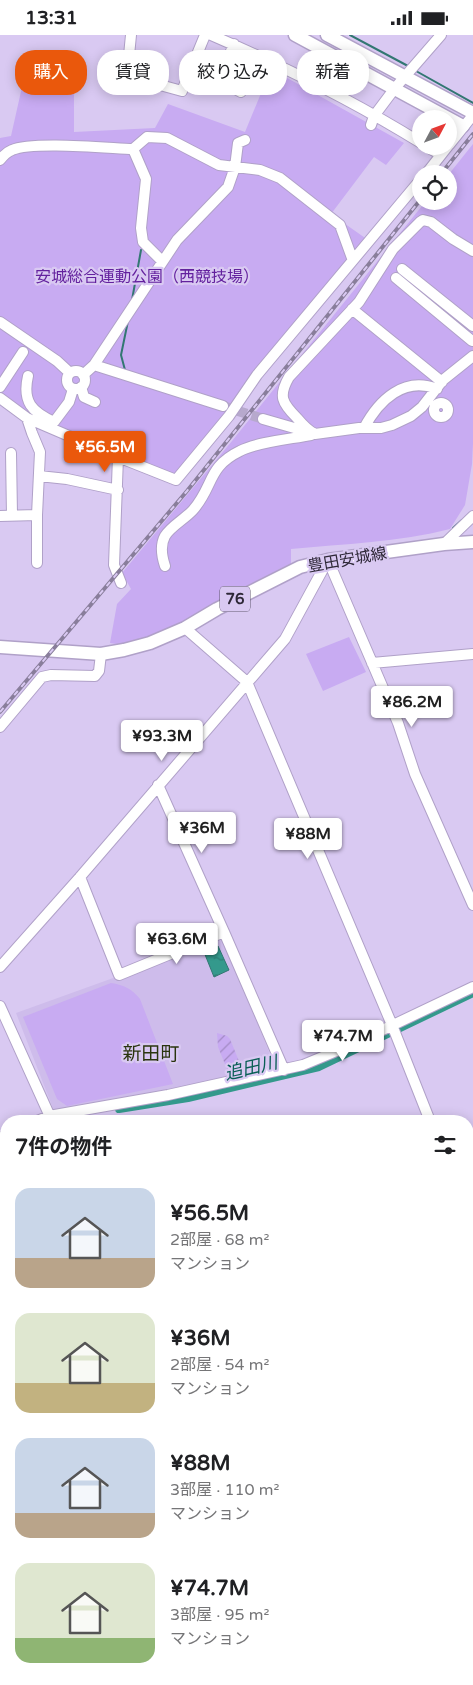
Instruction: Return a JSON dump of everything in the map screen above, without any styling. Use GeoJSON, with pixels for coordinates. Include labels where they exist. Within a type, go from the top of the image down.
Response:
{"type":"FeatureCollection","features":[{"type":"Feature","properties":{"kind":"main road"},"geometry":{"type":"LineString","coordinates":[[295,35],[463,126]]}},
{"type":"Feature","properties":{"kind":"main road"},"geometry":{"type":"LineString","coordinates":[[327,35],[473,114]]}},
{"type":"Feature","properties":{"kind":"main road","name":"豊田安城線"},"geometry":{"type":"LineString","coordinates":[[0,647],[101,654],[150,643],[185,627],[300,567],[328,560],[444,544],[473,542]]}},
{"type":"Feature","properties":{"kind":"street"},"geometry":{"type":"LineString","coordinates":[[131,35],[127,76],[182,91],[206,35]]}},
{"type":"Feature","properties":{"kind":"street"},"geometry":{"type":"LineString","coordinates":[[211,35],[244,50]]}},
{"type":"Feature","properties":{"kind":"street"},"geometry":{"type":"LineString","coordinates":[[373,120],[395,88],[441,35]]}},
{"type":"Feature","properties":{"kind":"street"},"geometry":{"type":"LineString","coordinates":[[232,50],[234,45]]}},
{"type":"Feature","properties":{"kind":"street"},"geometry":{"type":"LineString","coordinates":[[287,74],[412,139]]}},
{"type":"Feature","properties":{"kind":"street"},"geometry":{"type":"LineString","coordinates":[[458,132],[473,114]]}},
{"type":"Feature","properties":{"kind":"street"},"geometry":{"type":"LineString","coordinates":[[0,161],[11,150],[35,147],[133,149],[147,137],[167,138],[219,165],[260,170],[280,178],[340,225],[352,259]]}},
{"type":"Feature","properties":{"kind":"street"},"geometry":{"type":"LineString","coordinates":[[83,375],[94,365],[177,240],[228,187],[235,167],[238,143],[245,139]]}},
{"type":"Feature","properties":{"kind":"street"},"geometry":{"type":"LineString","coordinates":[[133,149],[146,179],[141,228],[143,243],[162,261]]}},
{"type":"Feature","properties":{"kind":"street"},"geometry":{"type":"LineString","coordinates":[[433,165],[441,155]]}},
{"type":"Feature","properties":{"kind":"street"},"geometry":{"type":"LineString","coordinates":[[0,398],[27,418],[176,480],[229,416],[258,375],[412,190]]}},
{"type":"Feature","properties":{"kind":"street"},"geometry":{"type":"LineString","coordinates":[[314,434],[303,425],[284,403],[282,397],[284,385],[373,283],[393,249],[408,232],[423,220],[431,222],[473,251]]}},
{"type":"Feature","properties":{"kind":"street"},"geometry":{"type":"LineString","coordinates":[[402,269],[473,326]]}},
{"type":"Feature","properties":{"kind":"street"},"geometry":{"type":"LineString","coordinates":[[396,278],[472,341]]}},
{"type":"Feature","properties":{"kind":"street"},"geometry":{"type":"LineString","coordinates":[[352,309],[439,386]]}},
{"type":"Feature","properties":{"kind":"street"},"geometry":{"type":"LineString","coordinates":[[0,321],[57,361],[70,373]]}},
{"type":"Feature","properties":{"kind":"street"},"geometry":{"type":"LineString","coordinates":[[0,387],[23,351]]}},
{"type":"Feature","properties":{"kind":"street"},"geometry":{"type":"LineString","coordinates":[[165,566],[162,550],[164,537],[200,502],[216,469],[221,463],[243,449],[314,434],[364,428],[381,428],[401,422],[422,407],[453,371],[473,356]]}},
{"type":"Feature","properties":{"kind":"street"},"geometry":{"type":"LineString","coordinates":[[94,365],[224,406]]}},
{"type":"Feature","properties":{"kind":"street"},"geometry":{"type":"LineString","coordinates":[[28,376],[26,395],[30,405],[40,415],[54,422],[77,388],[84,383],[83,375],[78,371],[70,373],[67,376],[67,382],[77,388],[84,397],[95,402]]}},
{"type":"Feature","properties":{"kind":"street"},"geometry":{"type":"LineString","coordinates":[[364,428],[378,407],[396,391],[414,386],[439,386]]}},
{"type":"Feature","properties":{"kind":"street"},"geometry":{"type":"LineString","coordinates":[[27,418],[40,452],[37,563]]}},
{"type":"Feature","properties":{"kind":"street"},"geometry":{"type":"LineString","coordinates":[[263,419],[314,434]]}},
{"type":"Feature","properties":{"kind":"street"},"geometry":{"type":"LineString","coordinates":[[11,453],[12,515]]}},
{"type":"Feature","properties":{"kind":"street"},"geometry":{"type":"LineString","coordinates":[[118,457],[114,565],[121,583]]}},
{"type":"Feature","properties":{"kind":"street"},"geometry":{"type":"LineString","coordinates":[[38,476],[67,479],[118,490]]}},
{"type":"Feature","properties":{"kind":"street"},"geometry":{"type":"LineString","coordinates":[[0,516],[37,515]]}},
{"type":"Feature","properties":{"kind":"street"},"geometry":{"type":"LineString","coordinates":[[444,544],[473,516]]}},
{"type":"Feature","properties":{"kind":"street"},"geometry":{"type":"LineString","coordinates":[[328,560],[398,723],[415,774],[473,905]]}},
{"type":"Feature","properties":{"kind":"street"},"geometry":{"type":"LineString","coordinates":[[0,967],[285,639],[328,560]]}},
{"type":"Feature","properties":{"kind":"street"},"geometry":{"type":"LineString","coordinates":[[185,627],[247,682],[428,1115]]}},
{"type":"Feature","properties":{"kind":"street"},"geometry":{"type":"LineString","coordinates":[[0,727],[42,677],[50,675],[95,676],[99,671],[101,654]]}},
{"type":"Feature","properties":{"kind":"street"},"geometry":{"type":"LineString","coordinates":[[372,663],[473,654]]}},
{"type":"Feature","properties":{"kind":"street"},"geometry":{"type":"LineString","coordinates":[[158,785],[284,1070]]}},
{"type":"Feature","properties":{"kind":"street"},"geometry":{"type":"LineString","coordinates":[[80,877],[119,975],[224,932]]}},
{"type":"Feature","properties":{"kind":"street"},"geometry":{"type":"LineString","coordinates":[[69,1115],[169,1099],[284,1070],[326,1056],[393,1029],[473,987]]}},
{"type":"Feature","properties":{"kind":"street"},"geometry":{"type":"LineString","coordinates":[[0,1006],[49,1115]]}},
{"type":"Feature","properties":{"kind":"shaded area"},"geometry":{"type":"Polygon","coordinates":[[[223,936],[275,1067],[54,1111],[16,1013],[223,936]]]}},
{"type":"Feature","properties":{"kind":"green space","name":"安城総合運動公園（西競技場）"},"geometry":{"type":"Polygon","coordinates":[[[287,78],[297,83],[297,95],[318,95],[404,143],[386,165],[374,157],[331,214],[368,240],[175,478],[30,416],[9,401],[0,392],[0,138],[11,136],[20,95],[74,95],[74,132],[155,128],[168,104],[245,132],[260,95],[287,95],[287,78]]]}},
{"type":"Feature","properties":{"kind":"green space"},"geometry":{"type":"Polygon","coordinates":[[[473,144],[472,464],[465,505],[450,529],[391,540],[291,549],[291,566],[239,590],[152,636],[123,644],[110,643],[117,604],[131,589],[122,573],[232,441],[419,210],[457,210],[456,165],[473,144]]]}},
{"type":"Feature","properties":{"kind":"green space"},"geometry":{"type":"Polygon","coordinates":[[[349,637],[366,672],[323,691],[306,654],[349,637]]]}},
{"type":"Feature","properties":{"kind":"green space"},"geometry":{"type":"Polygon","coordinates":[[[111,983],[127,988],[140,999],[173,1084],[67,1106],[57,1099],[23,1017],[111,983]]]}},
{"type":"Feature","properties":{"kind":"green space"},"geometry":{"type":"Polygon","coordinates":[[[217,1033],[230,1039],[243,1071],[229,1074],[218,1047],[217,1033]]]}},
{"type":"Feature","properties":{"kind":"water"},"geometry":{"type":"Polygon","coordinates":[[[218,946],[229,970],[214,977],[204,952],[218,946]]]}},
{"type":"Feature","properties":{"kind":"waterway"},"geometry":{"type":"LineString","coordinates":[[350,35],[408,66]]}},
{"type":"Feature","properties":{"kind":"waterway"},"geometry":{"type":"LineString","coordinates":[[416,71],[473,103]]}},
{"type":"Feature","properties":{"kind":"waterway"},"geometry":{"type":"LineString","coordinates":[[132,300],[141,250]]}},
{"type":"Feature","properties":{"kind":"waterway"},"geometry":{"type":"LineString","coordinates":[[125,370],[121,355],[128,321]]}},
{"type":"Feature","properties":{"kind":"waterway"},"geometry":{"type":"LineString","coordinates":[[453,528],[462,520]]}},
{"type":"Feature","properties":{"kind":"waterway","name":"追田川"},"geometry":{"type":"LineString","coordinates":[[119,1109],[188,1098],[319,1067],[473,993]]}},
{"type":"Feature","properties":{"kind":"tunnel"},"geometry":{"type":"LineString","coordinates":[[223,406],[263,419]]}},
{"type":"Feature","properties":{"kind":"railway"},"geometry":{"type":"LineString","coordinates":[[448,165],[473,134]]}},
{"type":"Feature","properties":{"kind":"railway"},"geometry":{"type":"LineString","coordinates":[[0,712],[187,491],[412,210]]}},
{"type":"Feature","properties":{"kind":"district","name":"新田町"},"geometry":{"type":"Point","coordinates":[151,1053]}}]}
